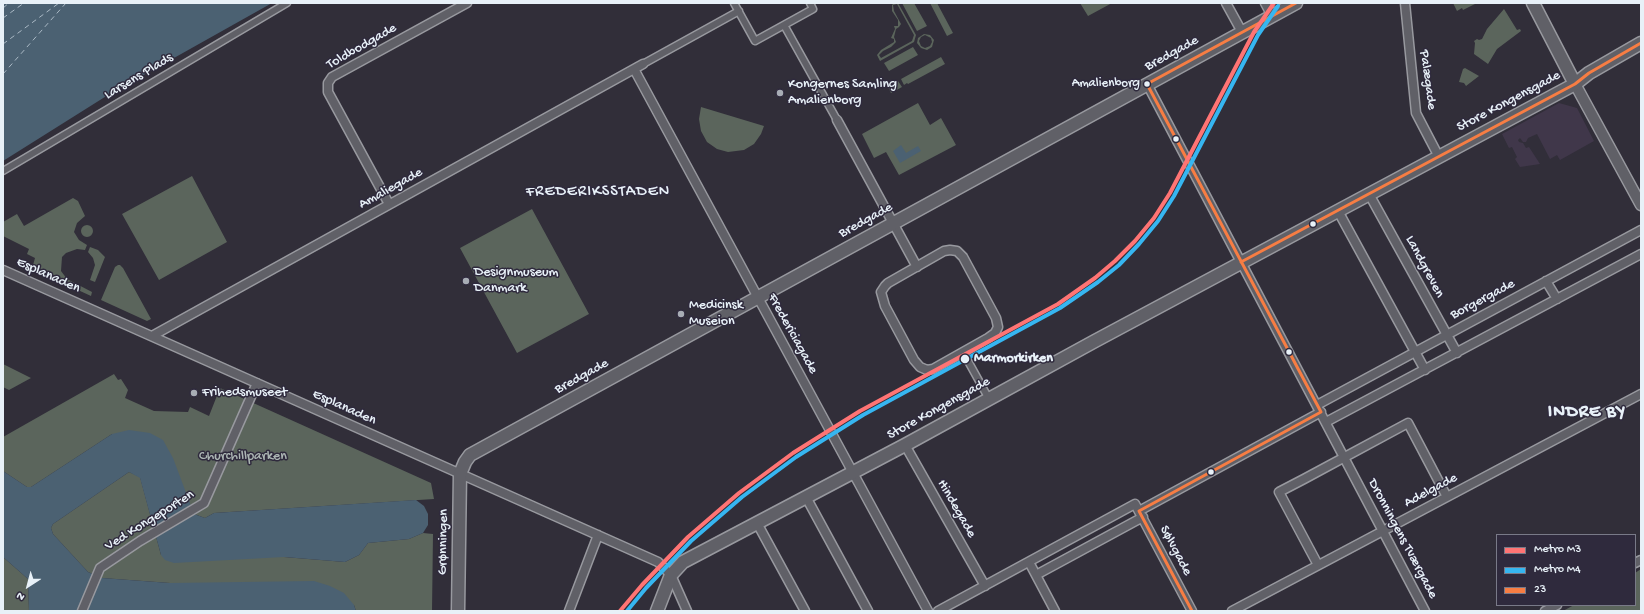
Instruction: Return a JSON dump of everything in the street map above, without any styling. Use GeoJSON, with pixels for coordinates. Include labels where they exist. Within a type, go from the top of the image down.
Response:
{"type":"FeatureCollection","features":[{"type":"Feature","properties":{"kind":"main road","name":"Bredgade"},"geometry":{"type":"LineString","coordinates":[[460,474],[470,455],[1296,3]]}},
{"type":"Feature","properties":{"kind":"main road"},"geometry":{"type":"LineString","coordinates":[[1533,3],[1575,84]]}},
{"type":"Feature","properties":{"kind":"main road","name":"Store Kongensgade"},"geometry":{"type":"LineString","coordinates":[[657,611],[671,575],[683,562],[905,446],[989,398],[1575,84],[1589,73],[1641,43]]}},
{"type":"Feature","properties":{"kind":"main road","name":"Grønningen"},"geometry":{"type":"LineString","coordinates":[[458,611],[460,474]]}},
{"type":"Feature","properties":{"kind":"street","name":"Larsens Plads"},"geometry":{"type":"LineString","coordinates":[[3,171],[287,3]]}},
{"type":"Feature","properties":{"kind":"street","name":"Toldbodgade"},"geometry":{"type":"LineString","coordinates":[[389,204],[328,92],[328,83],[332,77],[467,3]]}},
{"type":"Feature","properties":{"kind":"street"},"geometry":{"type":"LineString","coordinates":[[734,3],[755,41],[813,9],[810,3]]}},
{"type":"Feature","properties":{"kind":"street"},"geometry":{"type":"LineString","coordinates":[[1226,3],[1242,32]]}},
{"type":"Feature","properties":{"kind":"street"},"geometry":{"type":"LineString","coordinates":[[1265,3],[1272,16]]}},
{"type":"Feature","properties":{"kind":"street","name":"Palægade"},"geometry":{"type":"LineString","coordinates":[[1404,3],[1416,113],[1439,156]]}},
{"type":"Feature","properties":{"kind":"street"},"geometry":{"type":"LineString","coordinates":[[643,64],[739,11]]}},
{"type":"Feature","properties":{"kind":"street"},"geometry":{"type":"LineString","coordinates":[[784,25],[917,267]]}},
{"type":"Feature","properties":{"kind":"street","name":"Amaliegade"},"geometry":{"type":"LineString","coordinates":[[152,336],[643,64]]}},
{"type":"Feature","properties":{"kind":"street","name":"Fredericiagade"},"geometry":{"type":"LineString","coordinates":[[634,69],[928,611]]}},
{"type":"Feature","properties":{"kind":"street","name":"Dronningens Tværgade"},"geometry":{"type":"LineString","coordinates":[[1147,84],[1425,611]]}},
{"type":"Feature","properties":{"kind":"street"},"geometry":{"type":"LineString","coordinates":[[1575,84],[1641,205]]}},
{"type":"Feature","properties":{"kind":"street","name":"Landgreven"},"geometry":{"type":"LineString","coordinates":[[1369,194],[1457,353]]}},
{"type":"Feature","properties":{"kind":"street"},"geometry":{"type":"LineString","coordinates":[[1338,211],[1425,370]]}},
{"type":"Feature","properties":{"kind":"street","name":"Borgergade"},"geometry":{"type":"LineString","coordinates":[[1036,575],[1415,352],[1641,230]]}},
{"type":"Feature","properties":{"kind":"street"},"geometry":{"type":"LineString","coordinates":[[944,251],[957,251],[963,257],[998,322],[997,331],[988,338],[934,368],[927,370],[917,364],[883,301],[881,292],[884,286],[888,283],[917,267],[944,251]]}},
{"type":"Feature","properties":{"kind":"street"},"geometry":{"type":"LineString","coordinates":[[1326,422],[1641,254]]}},
{"type":"Feature","properties":{"kind":"street","name":"Esplanaden"},"geometry":{"type":"LineString","coordinates":[[3,270],[658,562],[671,575]]}},
{"type":"Feature","properties":{"kind":"street"},"geometry":{"type":"LineString","coordinates":[[1546,281],[1557,299]]}},
{"type":"Feature","properties":{"kind":"street"},"geometry":{"type":"LineString","coordinates":[[962,352],[989,398]]}},
{"type":"Feature","properties":{"kind":"street","name":"Ved Kongeporten"},"geometry":{"type":"LineString","coordinates":[[82,611],[96,574],[100,568],[130,547],[204,503],[257,383]]}},
{"type":"Feature","properties":{"kind":"street","name":"Adelgade"},"geometry":{"type":"LineString","coordinates":[[1232,611],[1641,394]]}},
{"type":"Feature","properties":{"kind":"street"},"geometry":{"type":"LineString","coordinates":[[1318,565],[1279,492],[1408,423],[1447,497]]}},
{"type":"Feature","properties":{"kind":"street","name":"Hindegade"},"geometry":{"type":"LineString","coordinates":[[905,446],[985,586]]}},
{"type":"Feature","properties":{"kind":"street"},"geometry":{"type":"LineString","coordinates":[[806,497],[868,611]]}},
{"type":"Feature","properties":{"kind":"street","name":"Sølvgade"},"geometry":{"type":"LineString","coordinates":[[1029,562],[1135,504],[1192,611]]}},
{"type":"Feature","properties":{"kind":"street"},"geometry":{"type":"LineString","coordinates":[[757,523],[805,611]]}},
{"type":"Feature","properties":{"kind":"street"},"geometry":{"type":"LineString","coordinates":[[569,611],[598,536]]}},
{"type":"Feature","properties":{"kind":"street"},"geometry":{"type":"LineString","coordinates":[[938,611],[1029,562],[1056,611]]}},
{"type":"Feature","properties":{"kind":"street"},"geometry":{"type":"LineString","coordinates":[[671,575],[687,611]]}},
{"type":"Feature","properties":{"kind":"street"},"geometry":{"type":"LineString","coordinates":[[1545,611],[1554,606]]}},
{"type":"Feature","properties":{"kind":"shaded area"},"geometry":{"type":"Polygon","coordinates":[[[1559,103],[1577,108],[1594,141],[1560,160],[1557,155],[1550,159],[1537,134],[1528,138],[1526,142],[1523,142],[1520,138],[1518,140],[1519,142],[1523,143],[1526,148],[1529,147],[1540,164],[1520,167],[1515,159],[1517,157],[1512,147],[1509,148],[1502,134],[1559,103]]]}},
{"type":"Feature","properties":{"kind":"green space"},"geometry":{"type":"Polygon","coordinates":[[[894,3],[898,3],[916,35],[914,42],[880,61],[877,55],[881,50],[894,42],[894,39],[891,38],[895,29],[894,26],[898,26],[898,20],[892,11],[892,5],[894,3]],[[897,4],[893,5],[894,11],[901,24],[896,29],[894,37],[896,42],[879,55],[881,58],[912,41],[914,35],[897,4]]]}},
{"type":"Feature","properties":{"kind":"green space"},"geometry":{"type":"Polygon","coordinates":[[[902,3],[914,3],[927,26],[917,31],[902,3]]]}},
{"type":"Feature","properties":{"kind":"green space"},"geometry":{"type":"Polygon","coordinates":[[[930,3],[937,3],[953,33],[947,36],[930,3]]]}},
{"type":"Feature","properties":{"kind":"green space"},"geometry":{"type":"Polygon","coordinates":[[[1080,3],[1112,3],[1088,16],[1080,3]]]}},
{"type":"Feature","properties":{"kind":"green space"},"geometry":{"type":"Polygon","coordinates":[[[1453,3],[1477,3],[1463,10],[1462,8],[1457,11],[1453,3]]]}},
{"type":"Feature","properties":{"kind":"green space"},"geometry":{"type":"Polygon","coordinates":[[[1504,9],[1517,30],[1520,29],[1521,31],[1497,49],[1488,64],[1474,54],[1474,41],[1477,39],[1482,39],[1487,29],[1504,9]]]}},
{"type":"Feature","properties":{"kind":"green space"},"geometry":{"type":"Polygon","coordinates":[[[924,34],[930,35],[934,40],[932,47],[927,50],[921,48],[917,43],[918,38],[924,34]],[[925,35],[921,37],[919,41],[921,46],[925,48],[930,46],[932,42],[931,38],[925,35]]]}},
{"type":"Feature","properties":{"kind":"green space"},"geometry":{"type":"Polygon","coordinates":[[[913,47],[918,55],[889,71],[884,63],[913,47]]]}},
{"type":"Feature","properties":{"kind":"green space"},"geometry":{"type":"Polygon","coordinates":[[[941,57],[945,64],[904,85],[901,79],[941,57]]]}},
{"type":"Feature","properties":{"kind":"green space"},"geometry":{"type":"Polygon","coordinates":[[[1465,68],[1479,76],[1466,86],[1464,83],[1459,82],[1463,69],[1465,68]]]}},
{"type":"Feature","properties":{"kind":"green space"},"geometry":{"type":"Polygon","coordinates":[[[898,81],[902,87],[891,93],[888,87],[898,81]]]}},
{"type":"Feature","properties":{"kind":"green space"},"geometry":{"type":"Polygon","coordinates":[[[918,103],[930,125],[941,118],[956,145],[899,175],[886,152],[874,158],[862,134],[918,103]]]}},
{"type":"Feature","properties":{"kind":"green space"},"geometry":{"type":"Polygon","coordinates":[[[701,107],[764,126],[761,134],[754,144],[744,150],[728,152],[717,149],[707,142],[701,131],[699,119],[701,107]]]}},
{"type":"Feature","properties":{"kind":"green space"},"geometry":{"type":"Polygon","coordinates":[[[192,176],[227,242],[159,280],[122,214],[192,176]]]}},
{"type":"Feature","properties":{"kind":"green space"},"geometry":{"type":"Polygon","coordinates":[[[73,198],[78,201],[85,216],[77,223],[74,232],[79,240],[87,245],[85,250],[77,249],[66,253],[62,257],[61,271],[67,279],[92,292],[91,296],[32,269],[35,258],[27,254],[29,249],[3,236],[3,222],[17,214],[24,226],[73,198]]]}},
{"type":"Feature","properties":{"kind":"green space"},"geometry":{"type":"Polygon","coordinates":[[[532,209],[589,314],[517,353],[460,248],[532,209]]]}},
{"type":"Feature","properties":{"kind":"green space"},"geometry":{"type":"Polygon","coordinates":[[[87,225],[91,227],[93,231],[91,235],[87,237],[83,235],[81,231],[83,227],[87,225]]]}},
{"type":"Feature","properties":{"kind":"green space"},"geometry":{"type":"Polygon","coordinates":[[[90,247],[98,250],[105,257],[95,282],[90,280],[95,265],[93,258],[88,252],[90,247]]]}},
{"type":"Feature","properties":{"kind":"green space"},"geometry":{"type":"Polygon","coordinates":[[[118,265],[123,268],[151,319],[147,321],[101,300],[115,267],[118,265]]]}},
{"type":"Feature","properties":{"kind":"green space"},"geometry":{"type":"Polygon","coordinates":[[[3,364],[31,378],[9,390],[3,387],[3,364]]]}},
{"type":"Feature","properties":{"kind":"green space","name":"Churchillparken"},"geometry":{"type":"Polygon","coordinates":[[[114,374],[118,380],[121,379],[128,390],[125,398],[154,411],[188,412],[190,407],[209,416],[220,388],[431,483],[434,499],[214,513],[205,518],[194,514],[189,502],[112,434],[31,487],[27,487],[3,471],[3,437],[114,374]]]}},
{"type":"Feature","properties":{"kind":"green space"},"geometry":{"type":"Polygon","coordinates":[[[129,472],[140,477],[161,555],[284,557],[345,562],[359,555],[368,543],[409,539],[423,533],[433,534],[432,611],[356,611],[354,605],[170,583],[102,578],[88,572],[53,534],[51,528],[53,524],[129,472]]]}},
{"type":"Feature","properties":{"kind":"green space"},"geometry":{"type":"Polygon","coordinates":[[[3,557],[28,579],[29,611],[3,611],[3,557]]]}},
{"type":"Feature","properties":{"kind":"green space"},"geometry":{"type":"Polygon","coordinates":[[[1641,569],[1641,611],[1563,611],[1572,606],[1636,606],[1636,572],[1641,569]]]}},
{"type":"Feature","properties":{"kind":"water"},"geometry":{"type":"Polygon","coordinates":[[[3,3],[272,3],[108,95],[3,161],[3,3]]]}},
{"type":"Feature","properties":{"kind":"water"},"geometry":{"type":"Polygon","coordinates":[[[901,145],[906,153],[918,146],[921,151],[900,163],[893,151],[901,145]]]}},
{"type":"Feature","properties":{"kind":"water"},"geometry":{"type":"Polygon","coordinates":[[[129,430],[150,433],[163,440],[173,458],[194,514],[205,518],[214,513],[416,500],[424,506],[428,514],[428,525],[423,533],[409,539],[368,543],[359,555],[345,562],[284,557],[174,563],[165,560],[161,555],[140,478],[129,472],[53,524],[51,528],[53,534],[88,572],[102,578],[170,583],[314,581],[330,586],[344,593],[354,605],[356,611],[29,611],[28,579],[3,557],[3,471],[27,487],[31,487],[112,434],[129,430]]]}},
{"type":"Feature","properties":{"kind":"ferry route"},"geometry":{"type":"LineString","coordinates":[[3,8],[9,3]]}},
{"type":"Feature","properties":{"kind":"ferry route"},"geometry":{"type":"LineString","coordinates":[[3,18],[24,3]]}},
{"type":"Feature","properties":{"kind":"ferry route"},"geometry":{"type":"LineString","coordinates":[[3,44],[59,3]]}},
{"type":"Feature","properties":{"kind":"ferry route"},"geometry":{"type":"LineString","coordinates":[[3,74],[66,3]]}},
{"type":"Feature","properties":{"kind":"metro line","name":"M3"},"geometry":{"type":"LineString","coordinates":[[620,611],[642,585],[688,537],[739,493],[793,453],[860,411],[1058,304],[1095,278],[1115,261],[1135,241],[1154,218],[1170,193],[1254,32],[1274,3]]}},
{"type":"Feature","properties":{"kind":"metro line","name":"M4"},"geometry":{"type":"LineString","coordinates":[[627,611],[646,588],[691,541],[742,497],[796,457],[863,415],[1060,308],[1098,282],[1119,265],[1158,221],[1174,196],[1258,35],[1278,6]]}},
{"type":"Feature","properties":{"kind":"transit line","name":"23"},"geometry":{"type":"LineString","coordinates":[[1296,3],[1147,84],[1321,412]]}},
{"type":"Feature","properties":{"kind":"transit line","name":"23"},"geometry":{"type":"LineString","coordinates":[[1241,262],[1575,84],[1589,73],[1641,43]]}},
{"type":"Feature","properties":{"kind":"transit line","name":"23"},"geometry":{"type":"LineString","coordinates":[[1139,511],[1321,412]]}},
{"type":"Feature","properties":{"kind":"transit line","name":"23"},"geometry":{"type":"LineString","coordinates":[[1139,511],[1192,611]]}},
{"type":"Feature","properties":{"kind":"place","name":"Amalienborg"},"geometry":{"type":"Point","coordinates":[1147,84]}},
{"type":"Feature","properties":{"kind":"place","name":"Kongernes Samling Amalienborg"},"geometry":{"type":"Point","coordinates":[780,93]}},
{"type":"Feature","properties":{"kind":"place","name":"Designmuseum Danmark"},"geometry":{"type":"Point","coordinates":[466,281]}},
{"type":"Feature","properties":{"kind":"place","name":"Medicinsk Museion"},"geometry":{"type":"Point","coordinates":[681,314]}},
{"type":"Feature","properties":{"kind":"place","name":"Marmorkirken"},"geometry":{"type":"Point","coordinates":[965,359]}},
{"type":"Feature","properties":{"kind":"place","name":"Frihedsmuseet"},"geometry":{"type":"Point","coordinates":[194,393]}},
{"type":"Feature","properties":{"kind":"district","name":"FREDERIKSSTADEN"},"geometry":{"type":"Point","coordinates":[598,193]}},
{"type":"Feature","properties":{"kind":"district","name":"INDRE BY"},"geometry":{"type":"Point","coordinates":[1587,413]}}]}
